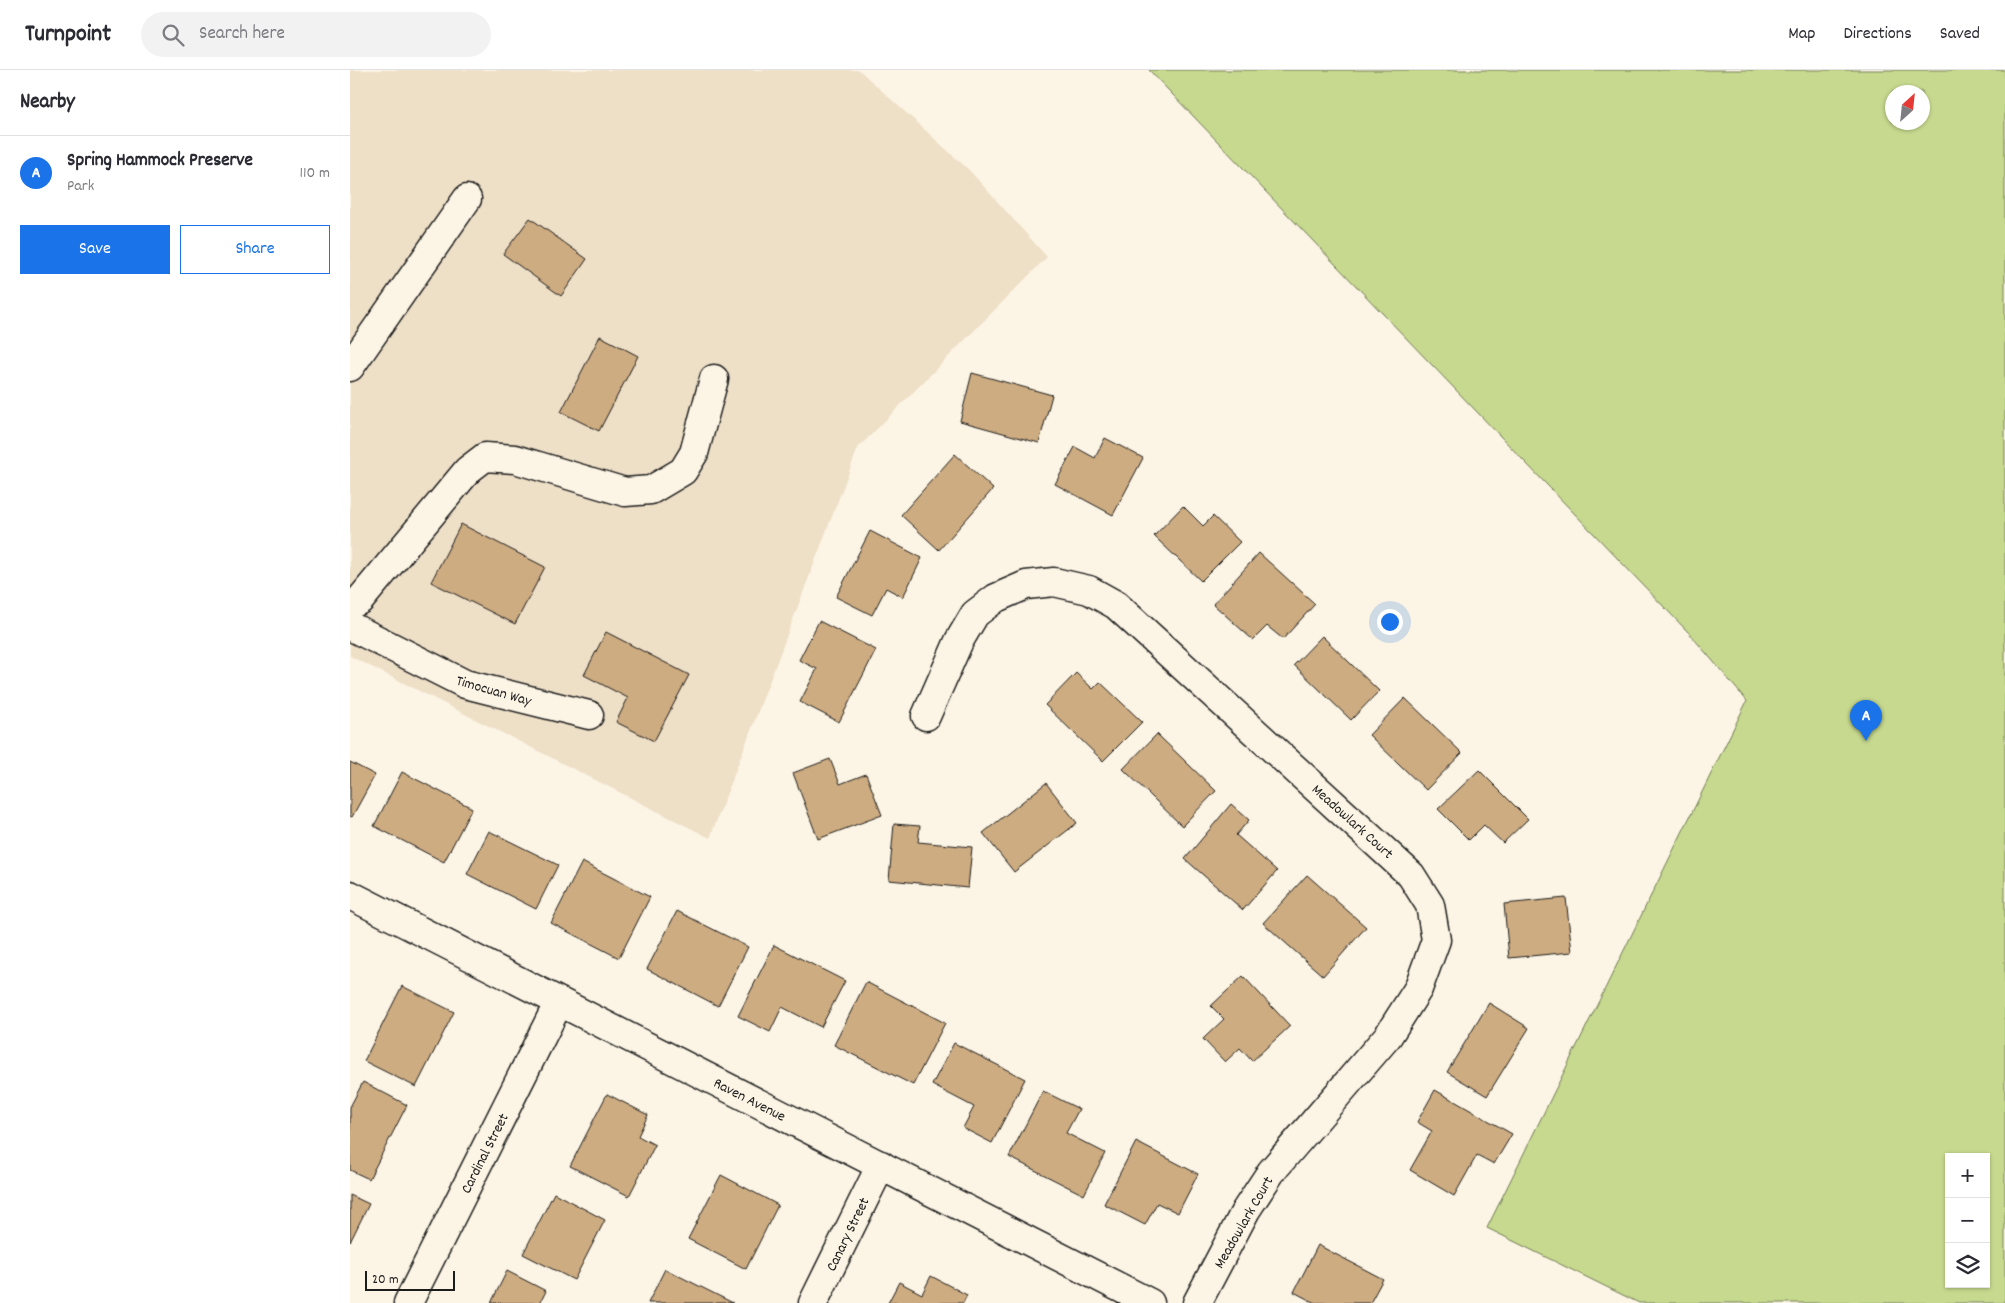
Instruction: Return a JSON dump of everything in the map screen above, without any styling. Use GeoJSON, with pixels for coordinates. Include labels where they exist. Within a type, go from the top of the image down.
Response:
{"type":"FeatureCollection","features":[{"type":"Feature","properties":{"kind":"street"},"geometry":{"type":"LineString","coordinates":[[350,367],[467,198]]}},
{"type":"Feature","properties":{"kind":"street"},"geometry":{"type":"LineString","coordinates":[[350,604],[360,600],[468,470],[485,457],[515,460],[625,492],[651,490],[666,482],[683,471],[694,453],[714,379]]}},
{"type":"Feature","properties":{"kind":"street","name":"Meadowlark Court"},"geometry":{"type":"LineString","coordinates":[[926,716],[958,641],[975,614],[996,598],[1026,585],[1054,582],[1089,590],[1116,605],[1411,875],[1430,905],[1436,940],[1418,989],[1388,1036],[1271,1172],[1246,1210],[1197,1303]]}},
{"type":"Feature","properties":{"kind":"street","name":"Timocuan Way"},"geometry":{"type":"LineString","coordinates":[[350,626],[465,684],[589,715]]}},
{"type":"Feature","properties":{"kind":"street","name":"Raven Avenue"},"geometry":{"type":"LineString","coordinates":[[350,895],[1150,1303]]}},
{"type":"Feature","properties":{"kind":"street","name":"Cardinal Street"},"geometry":{"type":"LineString","coordinates":[[408,1303],[559,1002]]}},
{"type":"Feature","properties":{"kind":"street","name":"Canary Street"},"geometry":{"type":"LineString","coordinates":[[813,1303],[881,1165]]}},
{"type":"Feature","properties":{"kind":"shaded area"},"geometry":{"type":"Polygon","coordinates":[[[350,70],[859,70],[969,170],[1047,257],[858,448],[710,838],[350,656],[350,70]]]}},
{"type":"Feature","properties":{"kind":"green space"},"geometry":{"type":"Polygon","coordinates":[[[1149,70],[2005,70],[2005,1303],[1639,1303],[1487,1228],[1747,701],[1689,633],[1149,70]]]}},
{"type":"Feature","properties":{"kind":"building"},"geometry":{"type":"Polygon","coordinates":[[[530,218],[587,259],[561,296],[503,254],[530,218]]]}},
{"type":"Feature","properties":{"kind":"building"},"geometry":{"type":"Polygon","coordinates":[[[600,336],[638,356],[599,431],[561,412],[600,336]]]}},
{"type":"Feature","properties":{"kind":"building"},"geometry":{"type":"Polygon","coordinates":[[[972,373],[1052,395],[1039,443],[960,421],[972,373]]]}},
{"type":"Feature","properties":{"kind":"building"},"geometry":{"type":"Polygon","coordinates":[[[1105,438],[1143,458],[1113,515],[1055,484],[1075,447],[1095,458],[1105,438]]]}},
{"type":"Feature","properties":{"kind":"building"},"geometry":{"type":"Polygon","coordinates":[[[955,454],[993,489],[939,550],[901,515],[955,454]]]}},
{"type":"Feature","properties":{"kind":"building"},"geometry":{"type":"Polygon","coordinates":[[[1183,506],[1203,526],[1213,516],[1240,542],[1201,581],[1154,536],[1183,506]]]}},
{"type":"Feature","properties":{"kind":"building"},"geometry":{"type":"Polygon","coordinates":[[[461,524],[545,567],[515,624],[431,582],[461,524]]]}},
{"type":"Feature","properties":{"kind":"building"},"geometry":{"type":"Polygon","coordinates":[[[870,531],[922,558],[903,597],[886,588],[872,615],[836,597],[870,531]]]}},
{"type":"Feature","properties":{"kind":"building"},"geometry":{"type":"Polygon","coordinates":[[[1259,553],[1315,604],[1283,639],[1267,626],[1253,640],[1213,604],[1259,553]]]}},
{"type":"Feature","properties":{"kind":"building"},"geometry":{"type":"Polygon","coordinates":[[[819,621],[876,650],[839,722],[800,702],[817,669],[799,660],[819,621]]]}},
{"type":"Feature","properties":{"kind":"building"},"geometry":{"type":"Polygon","coordinates":[[[606,632],[689,675],[654,741],[616,722],[628,698],[584,675],[606,632]]]}},
{"type":"Feature","properties":{"kind":"building"},"geometry":{"type":"Polygon","coordinates":[[[1322,636],[1379,691],[1351,720],[1294,665],[1322,636]]]}},
{"type":"Feature","properties":{"kind":"building"},"geometry":{"type":"Polygon","coordinates":[[[1076,673],[1093,689],[1100,682],[1142,722],[1103,761],[1045,705],[1076,673]]]}},
{"type":"Feature","properties":{"kind":"building"},"geometry":{"type":"Polygon","coordinates":[[[1405,698],[1462,753],[1426,790],[1369,735],[1405,698]]]}},
{"type":"Feature","properties":{"kind":"building"},"geometry":{"type":"Polygon","coordinates":[[[1157,734],[1216,791],[1182,826],[1123,769],[1157,734]]]}},
{"type":"Feature","properties":{"kind":"building"},"geometry":{"type":"Polygon","coordinates":[[[830,759],[840,784],[866,774],[882,815],[818,839],[793,773],[830,759]]]}},
{"type":"Feature","properties":{"kind":"building"},"geometry":{"type":"Polygon","coordinates":[[[350,762],[375,775],[352,817],[350,816],[350,762]]]}},
{"type":"Feature","properties":{"kind":"building"},"geometry":{"type":"Polygon","coordinates":[[[1479,770],[1528,819],[1503,843],[1484,825],[1469,840],[1438,809],[1479,770]]]}},
{"type":"Feature","properties":{"kind":"building"},"geometry":{"type":"Polygon","coordinates":[[[402,772],[472,808],[444,862],[374,826],[402,772]]]}},
{"type":"Feature","properties":{"kind":"building"},"geometry":{"type":"Polygon","coordinates":[[[1046,783],[1077,823],[1014,872],[983,833],[1046,783]]]}},
{"type":"Feature","properties":{"kind":"building"},"geometry":{"type":"Polygon","coordinates":[[[1231,804],[1249,820],[1236,835],[1277,871],[1243,910],[1185,859],[1231,804]]]}},
{"type":"Feature","properties":{"kind":"building"},"geometry":{"type":"Polygon","coordinates":[[[894,824],[920,826],[918,842],[972,847],[968,888],[889,880],[894,824]]]}},
{"type":"Feature","properties":{"kind":"building"},"geometry":{"type":"Polygon","coordinates":[[[489,831],[558,865],[536,909],[467,874],[489,831]]]}},
{"type":"Feature","properties":{"kind":"building"},"geometry":{"type":"Polygon","coordinates":[[[582,862],[650,897],[619,958],[551,923],[582,862]]]}},
{"type":"Feature","properties":{"kind":"building"},"geometry":{"type":"Polygon","coordinates":[[[1307,875],[1366,927],[1323,976],[1263,923],[1307,875]]]}},
{"type":"Feature","properties":{"kind":"building"},"geometry":{"type":"Polygon","coordinates":[[[1566,898],[1572,952],[1509,958],[1504,904],[1566,898]]]}},
{"type":"Feature","properties":{"kind":"building"},"geometry":{"type":"Polygon","coordinates":[[[677,911],[748,947],[718,1006],[647,969],[677,911]]]}},
{"type":"Feature","properties":{"kind":"building"},"geometry":{"type":"Polygon","coordinates":[[[774,945],[845,981],[821,1027],[782,1007],[770,1032],[738,1016],[774,945]]]}},
{"type":"Feature","properties":{"kind":"building"},"geometry":{"type":"Polygon","coordinates":[[[1243,976],[1290,1026],[1252,1061],[1240,1048],[1225,1062],[1203,1039],[1224,1019],[1211,1006],[1243,976]]]}},
{"type":"Feature","properties":{"kind":"building"},"geometry":{"type":"Polygon","coordinates":[[[866,982],[945,1023],[913,1085],[834,1045],[866,982]]]}},
{"type":"Feature","properties":{"kind":"building"},"geometry":{"type":"Polygon","coordinates":[[[402,986],[454,1012],[416,1087],[364,1061],[402,986]]]}},
{"type":"Feature","properties":{"kind":"building"},"geometry":{"type":"Polygon","coordinates":[[[1489,1003],[1529,1028],[1487,1096],[1447,1072],[1489,1003]]]}},
{"type":"Feature","properties":{"kind":"building"},"geometry":{"type":"Polygon","coordinates":[[[954,1043],[1025,1079],[992,1143],[963,1128],[974,1107],[932,1085],[954,1043]]]}},
{"type":"Feature","properties":{"kind":"building"},"geometry":{"type":"Polygon","coordinates":[[[363,1082],[407,1105],[369,1179],[350,1170],[350,1107],[363,1082]]]}},
{"type":"Feature","properties":{"kind":"building"},"geometry":{"type":"Polygon","coordinates":[[[1435,1090],[1512,1134],[1494,1164],[1477,1155],[1454,1196],[1410,1170],[1432,1131],[1417,1122],[1435,1090]]]}},
{"type":"Feature","properties":{"kind":"building"},"geometry":{"type":"Polygon","coordinates":[[[1043,1091],[1079,1109],[1066,1133],[1105,1153],[1084,1195],[1009,1157],[1043,1091]]]}},
{"type":"Feature","properties":{"kind":"building"},"geometry":{"type":"Polygon","coordinates":[[[607,1094],[648,1115],[638,1136],[655,1145],[629,1196],[570,1166],[607,1094]]]}},
{"type":"Feature","properties":{"kind":"building"},"geometry":{"type":"Polygon","coordinates":[[[1136,1142],[1198,1174],[1178,1213],[1157,1203],[1145,1225],[1104,1204],[1136,1142]]]}},
{"type":"Feature","properties":{"kind":"building"},"geometry":{"type":"Polygon","coordinates":[[[721,1175],[778,1205],[746,1269],[688,1239],[721,1175]]]}},
{"type":"Feature","properties":{"kind":"building"},"geometry":{"type":"Polygon","coordinates":[[[554,1193],[605,1220],[574,1280],[523,1254],[554,1193]]]}},
{"type":"Feature","properties":{"kind":"building"},"geometry":{"type":"Polygon","coordinates":[[[350,1195],[369,1204],[350,1242],[350,1195]]]}},
{"type":"Feature","properties":{"kind":"building"},"geometry":{"type":"Polygon","coordinates":[[[1318,1245],[1383,1279],[1370,1303],[1315,1303],[1294,1292],[1318,1245]]]}},
{"type":"Feature","properties":{"kind":"building"},"geometry":{"type":"Polygon","coordinates":[[[665,1269],[733,1303],[648,1303],[665,1269]]]}},
{"type":"Feature","properties":{"kind":"building"},"geometry":{"type":"Polygon","coordinates":[[[507,1271],[546,1291],[540,1303],[491,1303],[507,1271]]]}},
{"type":"Feature","properties":{"kind":"building"},"geometry":{"type":"Polygon","coordinates":[[[931,1276],[967,1295],[963,1303],[888,1303],[899,1282],[922,1294],[931,1276]]]}},
{"type":"Feature","properties":{"kind":"place","name":"Spring Hammock Preserve"},"geometry":{"type":"Point","coordinates":[1866,741]}}]}
